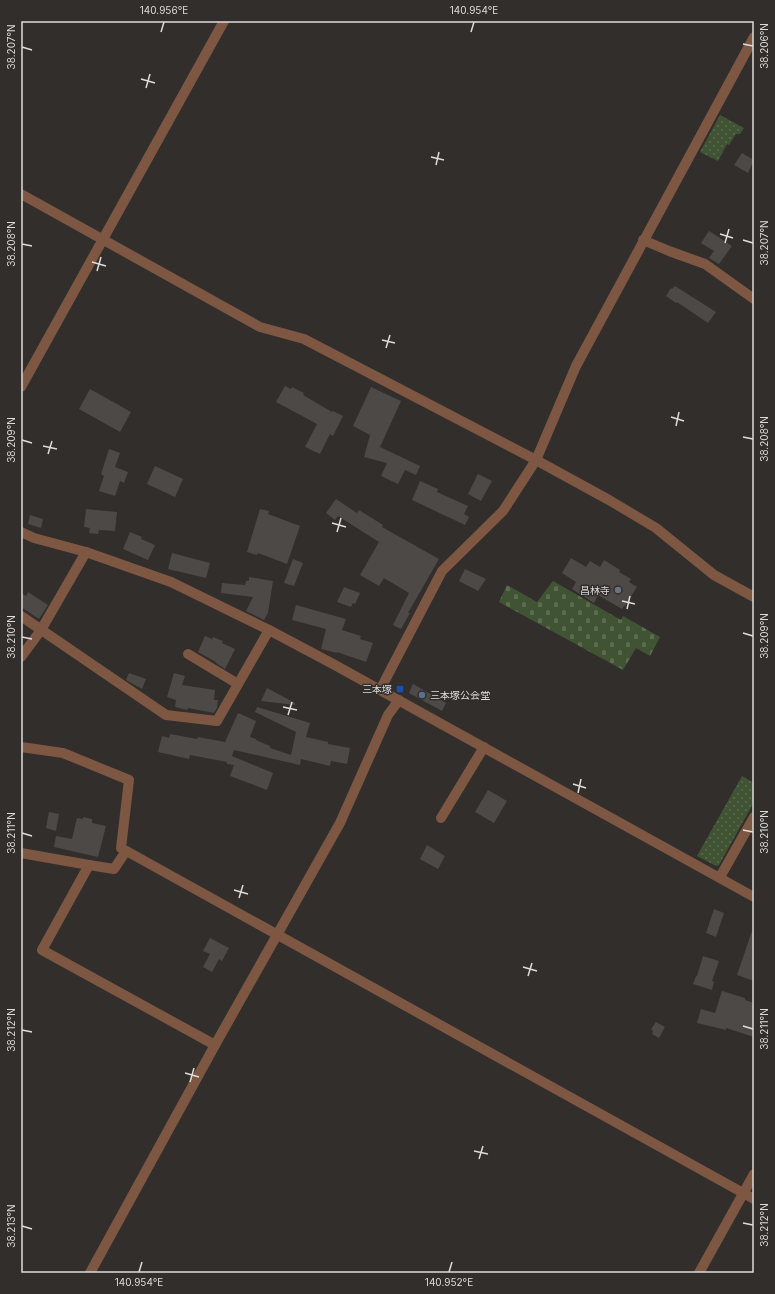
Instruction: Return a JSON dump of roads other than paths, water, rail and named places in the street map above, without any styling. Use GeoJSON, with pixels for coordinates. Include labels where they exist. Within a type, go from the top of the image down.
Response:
{"type":"FeatureCollection","features":[{"type":"Feature","properties":{"kind":"street"},"geometry":{"type":"LineString","coordinates":[[21,387],[104,240],[224,21]]}},
{"type":"Feature","properties":{"kind":"street"},"geometry":{"type":"LineString","coordinates":[[380,690],[442,571],[503,512],[536,460],[576,366],[754,36]]}},
{"type":"Feature","properties":{"kind":"street"},"geometry":{"type":"LineString","coordinates":[[21,194],[260,327],[304,339],[536,460],[609,500],[656,528],[714,575],[754,597]]}},
{"type":"Feature","properties":{"kind":"street"},"geometry":{"type":"LineString","coordinates":[[643,240],[705,264],[754,299]]}},
{"type":"Feature","properties":{"kind":"street"},"geometry":{"type":"LineString","coordinates":[[21,532],[34,538],[86,552],[171,582],[269,630],[754,896]]}},
{"type":"Feature","properties":{"kind":"street"},"geometry":{"type":"LineString","coordinates":[[21,657],[41,630],[86,552]]}},
{"type":"Feature","properties":{"kind":"street"},"geometry":{"type":"LineString","coordinates":[[21,616],[166,715],[216,720],[269,630]]}},
{"type":"Feature","properties":{"kind":"street"},"geometry":{"type":"LineString","coordinates":[[188,654],[238,684]]}},
{"type":"Feature","properties":{"kind":"street"},"geometry":{"type":"LineString","coordinates":[[90,1273],[276,935],[340,823],[388,715],[399,700]]}},
{"type":"Feature","properties":{"kind":"street"},"geometry":{"type":"LineString","coordinates":[[21,747],[63,753],[129,780],[121,848],[754,1200]]}},
{"type":"Feature","properties":{"kind":"street"},"geometry":{"type":"LineString","coordinates":[[441,818],[484,747]]}},
{"type":"Feature","properties":{"kind":"street"},"geometry":{"type":"LineString","coordinates":[[720,877],[754,817]]}},
{"type":"Feature","properties":{"kind":"street"},"geometry":{"type":"LineString","coordinates":[[21,853],[114,869],[126,851]]}},
{"type":"Feature","properties":{"kind":"street"},"geometry":{"type":"LineString","coordinates":[[89,865],[42,950],[215,1045]]}},
{"type":"Feature","properties":{"kind":"street"},"geometry":{"type":"LineString","coordinates":[[699,1273],[754,1174]]}},
{"type":"Feature","properties":{"kind":"place","name":"昌林寺"},"geometry":{"type":"Point","coordinates":[618,590]}},
{"type":"Feature","properties":{"kind":"place","name":"三本塚"},"geometry":{"type":"Point","coordinates":[400,689]}},
{"type":"Feature","properties":{"kind":"place","name":"三本塚公会堂"},"geometry":{"type":"Point","coordinates":[422,695]}}]}
